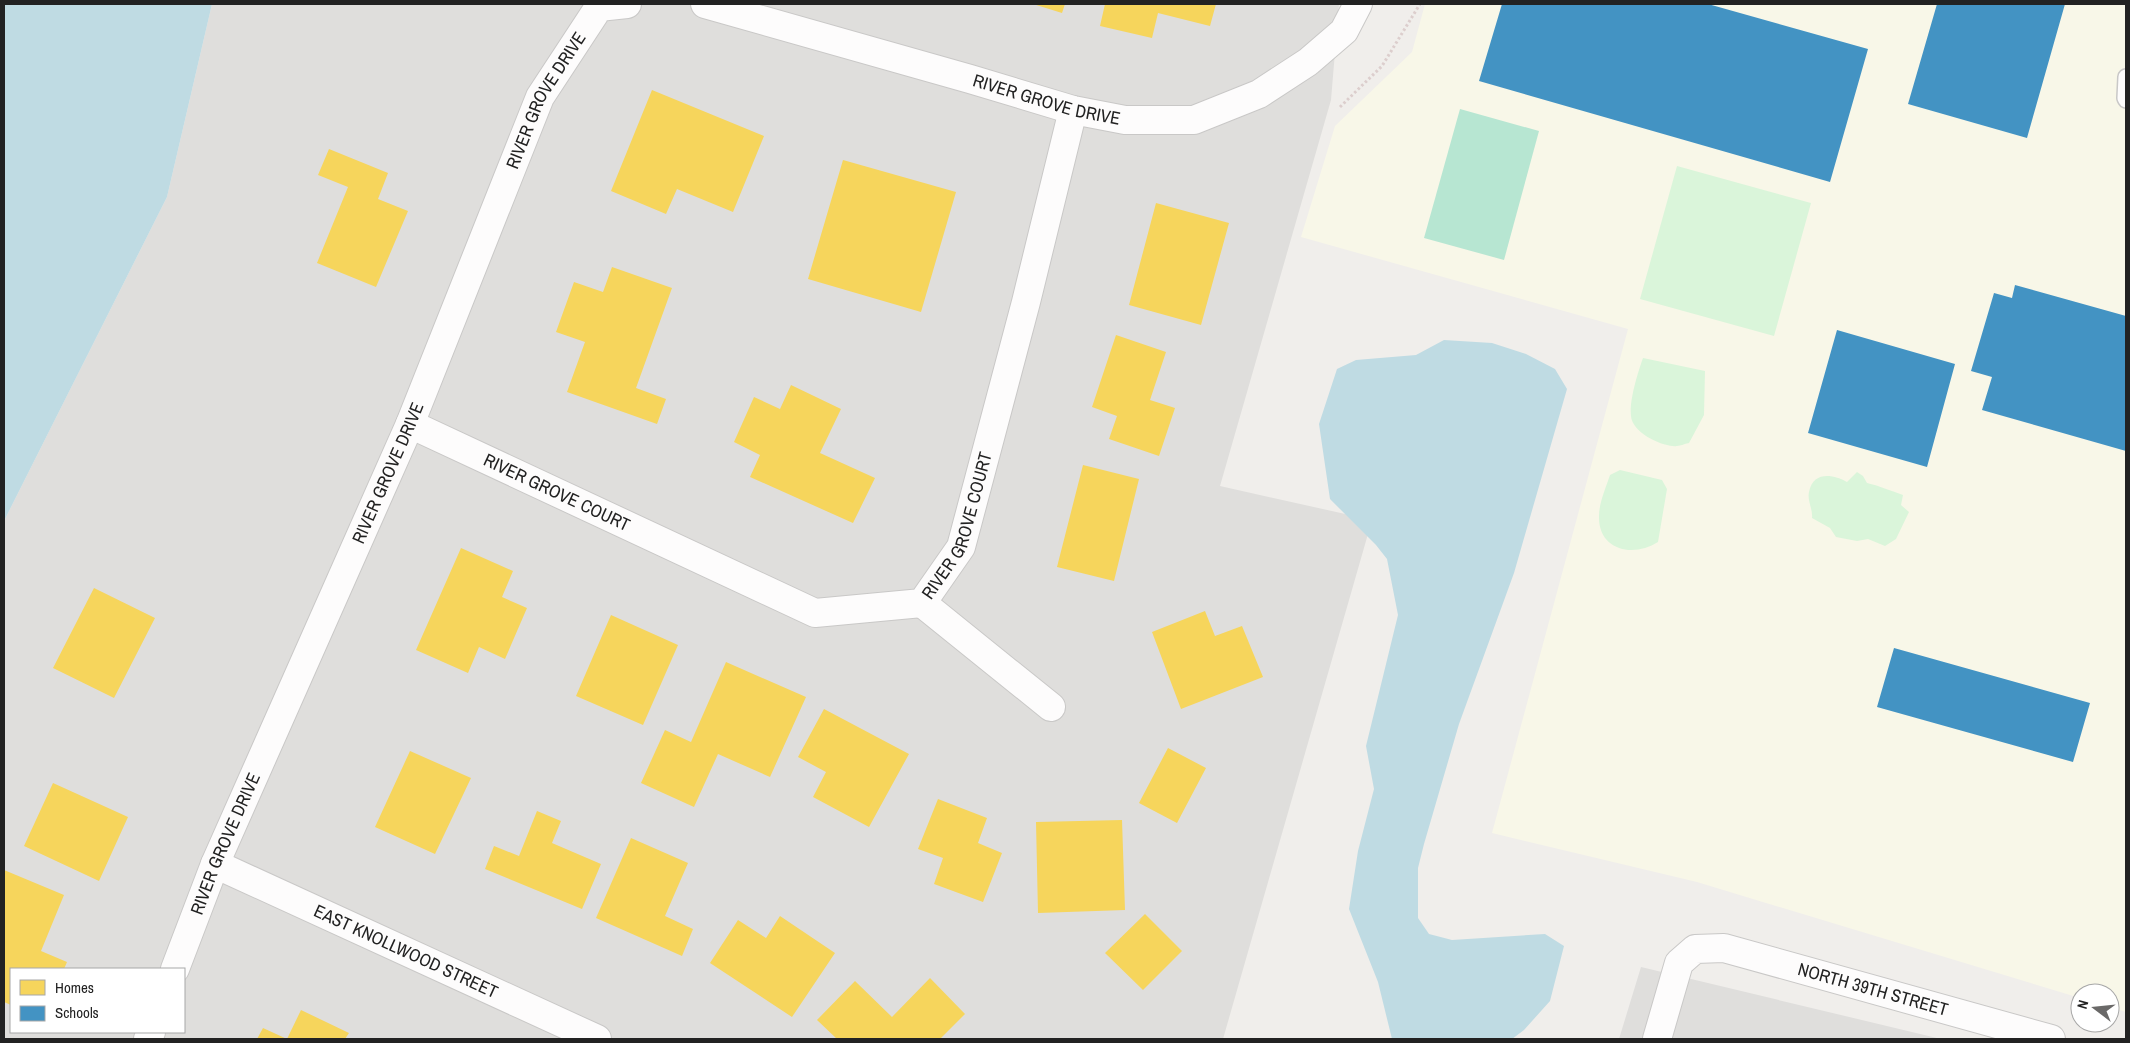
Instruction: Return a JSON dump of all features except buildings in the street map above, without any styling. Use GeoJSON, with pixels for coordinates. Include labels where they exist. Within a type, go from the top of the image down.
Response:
{"type":"FeatureCollection","features":[{"type":"Feature","properties":{"kind":"street","name":"RIVER GROVE DRIVE"},"geometry":{"type":"LineString","coordinates":[[175,968],[215,864],[410,424],[540,97],[599,7],[627,4]]}},
{"type":"Feature","properties":{"kind":"street","name":"RIVER GROVE DRIVE"},"geometry":{"type":"LineString","coordinates":[[704,4],[1073,110],[1125,120],[1194,120],[1259,94],[1308,62],[1344,31],[1358,4]]}},
{"type":"Feature","properties":{"kind":"street","name":"RIVER GROVE COURT"},"geometry":{"type":"LineString","coordinates":[[410,424],[815,613],[922,603],[961,547],[1026,302],[1073,110]]}},
{"type":"Feature","properties":{"kind":"street"},"geometry":{"type":"LineString","coordinates":[[922,603],[1052,706]]}},
{"type":"Feature","properties":{"kind":"street","name":"EAST KNOLLWOOD STREET"},"geometry":{"type":"LineString","coordinates":[[215,864],[597,1039]]}},
{"type":"Feature","properties":{"kind":"street","name":"NORTH 39TH STREET"},"geometry":{"type":"LineString","coordinates":[[1657,1039],[1678,963],[1695,949],[1724,948],[2050,1039]]}},
{"type":"Feature","properties":{"kind":"lane"},"geometry":{"type":"LineString","coordinates":[[2126,77],[2126,100]]}},
{"type":"Feature","properties":{"kind":"path"},"geometry":{"type":"LineString","coordinates":[[1340,107],[1382,66],[1420,4]]}},
{"type":"Feature","properties":{"kind":"shaded area"},"geometry":{"type":"Polygon","coordinates":[[[212,4],[1339,4],[1331,100],[1220,486],[1372,520],[1223,1039],[4,1039],[4,521],[167,197],[212,4]]]}},
{"type":"Feature","properties":{"kind":"shaded area"},"geometry":{"type":"Polygon","coordinates":[[[1425,4],[2126,4],[2126,1012],[2120,1010],[2120,983],[2070,983],[2070,995],[1697,882],[1492,833],[1628,329],[1301,237],[1335,126],[1412,52],[1425,4]]]}},
{"type":"Feature","properties":{"kind":"shaded area"},"geometry":{"type":"Polygon","coordinates":[[[1641,967],[1941,1039],[1619,1039],[1641,967]]]}},
{"type":"Feature","properties":{"kind":"green space"},"geometry":{"type":"Polygon","coordinates":[[[1460,109],[1539,131],[1504,260],[1424,238],[1460,109]]]}},
{"type":"Feature","properties":{"kind":"green space"},"geometry":{"type":"Polygon","coordinates":[[[1677,166],[1811,203],[1774,336],[1640,299],[1677,166]]]}},
{"type":"Feature","properties":{"kind":"green space"},"geometry":{"type":"Polygon","coordinates":[[[1643,358],[1705,371],[1704,415],[1689,443],[1675,446],[1661,443],[1647,437],[1633,422],[1631,410],[1633,395],[1643,358]]]}},
{"type":"Feature","properties":{"kind":"green space"},"geometry":{"type":"Polygon","coordinates":[[[1620,470],[1662,480],[1667,489],[1658,542],[1648,547],[1628,550],[1619,548],[1604,537],[1600,528],[1599,511],[1601,500],[1610,475],[1620,470]]]}},
{"type":"Feature","properties":{"kind":"green space"},"geometry":{"type":"Polygon","coordinates":[[[1857,472],[1863,476],[1867,483],[1903,495],[1901,505],[1909,512],[1896,539],[1885,546],[1868,539],[1857,541],[1836,537],[1830,528],[1812,518],[1809,492],[1815,480],[1819,477],[1830,476],[1847,482],[1857,472]]]}},
{"type":"Feature","properties":{"kind":"water"},"geometry":{"type":"Polygon","coordinates":[[[4,4],[212,4],[167,197],[4,521],[4,4]]]}},
{"type":"Feature","properties":{"kind":"water"},"geometry":{"type":"Polygon","coordinates":[[[1444,340],[1492,343],[1526,354],[1555,369],[1567,389],[1514,573],[1459,724],[1418,868],[1418,918],[1429,934],[1452,940],[1545,934],[1564,946],[1550,1001],[1524,1030],[1512,1039],[1392,1039],[1378,982],[1349,909],[1358,851],[1374,789],[1366,746],[1398,615],[1387,559],[1376,545],[1330,499],[1319,424],[1337,369],[1356,360],[1416,355],[1444,340]]]}}]}
